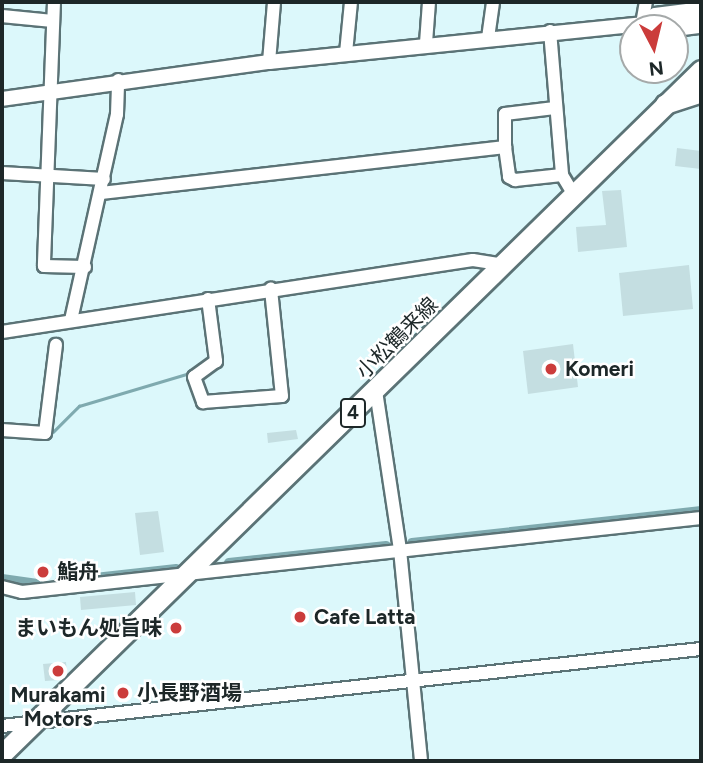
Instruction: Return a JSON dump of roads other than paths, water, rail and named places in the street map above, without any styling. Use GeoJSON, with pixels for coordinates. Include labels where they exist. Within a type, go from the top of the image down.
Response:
{"type":"FeatureCollection","features":[{"type":"Feature","properties":{"kind":"main road","name":"小松鶴来線"},"geometry":{"type":"LineString","coordinates":[[2,754],[376,391],[573,193],[701,70]]}},
{"type":"Feature","properties":{"kind":"main road"},"geometry":{"type":"LineString","coordinates":[[665,104],[701,92]]}},
{"type":"Feature","properties":{"kind":"street"},"geometry":{"type":"LineString","coordinates":[[54,2],[44,266],[85,268]]}},
{"type":"Feature","properties":{"kind":"street"},"geometry":{"type":"LineString","coordinates":[[269,62],[274,2]]}},
{"type":"Feature","properties":{"kind":"street"},"geometry":{"type":"LineString","coordinates":[[346,53],[351,2]]}},
{"type":"Feature","properties":{"kind":"street"},"geometry":{"type":"LineString","coordinates":[[426,43],[429,2]]}},
{"type":"Feature","properties":{"kind":"street"},"geometry":{"type":"LineString","coordinates":[[488,38],[493,2]]}},
{"type":"Feature","properties":{"kind":"street"},"geometry":{"type":"LineString","coordinates":[[655,14],[701,8]]}},
{"type":"Feature","properties":{"kind":"street"},"geometry":{"type":"LineString","coordinates":[[2,16],[52,21]]}},
{"type":"Feature","properties":{"kind":"street"},"geometry":{"type":"LineString","coordinates":[[2,99],[118,80],[426,43],[619,27]]}},
{"type":"Feature","properties":{"kind":"street"},"geometry":{"type":"LineString","coordinates":[[550,31],[562,175],[573,193]]}},
{"type":"Feature","properties":{"kind":"street"},"geometry":{"type":"LineString","coordinates":[[71,320],[85,268],[117,114],[118,80]]}},
{"type":"Feature","properties":{"kind":"street"},"geometry":{"type":"LineString","coordinates":[[555,108],[505,114],[505,147],[509,177],[515,180],[562,175]]}},
{"type":"Feature","properties":{"kind":"street"},"geometry":{"type":"LineString","coordinates":[[101,193],[505,147]]}},
{"type":"Feature","properties":{"kind":"street"},"geometry":{"type":"LineString","coordinates":[[2,173],[104,179]]}},
{"type":"Feature","properties":{"kind":"street"},"geometry":{"type":"LineString","coordinates":[[2,332],[473,260],[503,265]]}},
{"type":"Feature","properties":{"kind":"street"},"geometry":{"type":"LineString","coordinates":[[208,299],[216,361],[194,377],[203,402],[282,396],[271,289]]}},
{"type":"Feature","properties":{"kind":"street"},"geometry":{"type":"LineString","coordinates":[[2,430],[45,433],[56,345]]}},
{"type":"Feature","properties":{"kind":"street"},"geometry":{"type":"LineString","coordinates":[[376,391],[400,550],[421,761]]}},
{"type":"Feature","properties":{"kind":"street"},"geometry":{"type":"LineString","coordinates":[[3,589],[22,592],[183,576],[701,518]]}},
{"type":"Feature","properties":{"kind":"street"},"geometry":{"type":"LineString","coordinates":[[2,726],[701,649]]}},
{"type":"Feature","properties":{"kind":"waterway"},"geometry":{"type":"LineString","coordinates":[[53,432],[79,406],[190,373]]}},
{"type":"Feature","properties":{"kind":"waterway"},"geometry":{"type":"LineString","coordinates":[[412,543],[701,511]]}},
{"type":"Feature","properties":{"kind":"waterway"},"geometry":{"type":"LineString","coordinates":[[229,563],[386,546]]}},
{"type":"Feature","properties":{"kind":"waterway"},"geometry":{"type":"LineString","coordinates":[[59,582],[176,569]]}},
{"type":"Feature","properties":{"kind":"waterway"},"geometry":{"type":"LineString","coordinates":[[2,579],[36,584]]}},
{"type":"Feature","properties":{"kind":"place","name":"Komeri"},"geometry":{"type":"Point","coordinates":[551,369]}},
{"type":"Feature","properties":{"kind":"place","name":"鮨舟"},"geometry":{"type":"Point","coordinates":[43,572]}},
{"type":"Feature","properties":{"kind":"place","name":"Cafe Latta"},"geometry":{"type":"Point","coordinates":[300,617]}},
{"type":"Feature","properties":{"kind":"place","name":"まいもん処旨味"},"geometry":{"type":"Point","coordinates":[176,628]}},
{"type":"Feature","properties":{"kind":"place","name":"Murakami Motors"},"geometry":{"type":"Point","coordinates":[58,671]}},
{"type":"Feature","properties":{"kind":"place","name":"小長野酒場"},"geometry":{"type":"Point","coordinates":[123,693]}}]}
